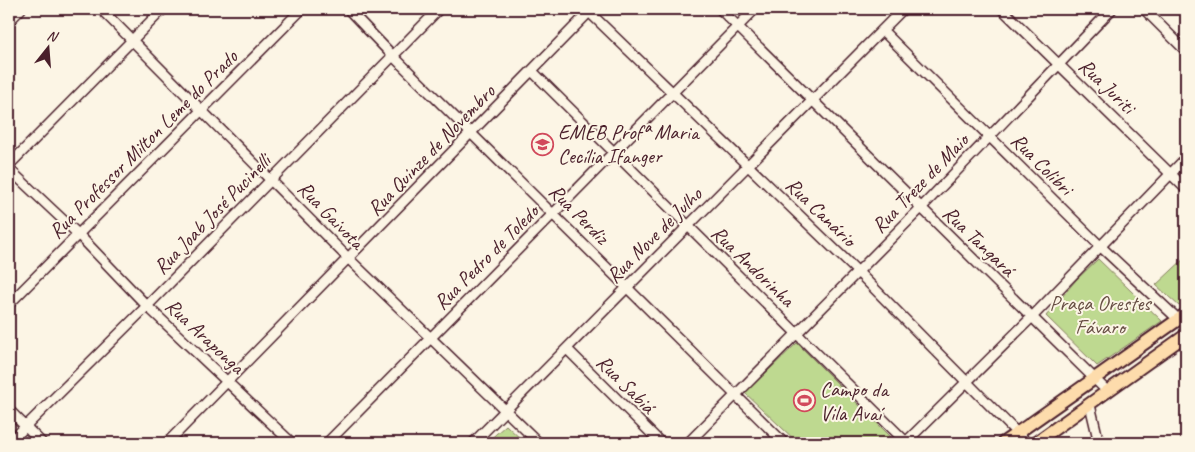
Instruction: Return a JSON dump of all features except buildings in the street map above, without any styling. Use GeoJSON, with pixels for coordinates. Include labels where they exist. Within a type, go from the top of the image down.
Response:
{"type":"FeatureCollection","features":[{"type":"Feature","properties":{"kind":"main road"},"geometry":{"type":"LineString","coordinates":[[1003,443],[1183,317]]}},
{"type":"Feature","properties":{"kind":"main road"},"geometry":{"type":"LineString","coordinates":[[1035,443],[1186,336]]}},
{"type":"Feature","properties":{"kind":"street"},"geometry":{"type":"LineString","coordinates":[[9,21],[21,9]]}},
{"type":"Feature","properties":{"kind":"street","name":"Rua Gaivota"},"geometry":{"type":"LineString","coordinates":[[101,9],[203,109],[349,259],[539,443]]}},
{"type":"Feature","properties":{"kind":"street"},"geometry":{"type":"LineString","coordinates":[[9,165],[163,9]]}},
{"type":"Feature","properties":{"kind":"street","name":"Rua Professor Milton Leme do Prado"},"geometry":{"type":"LineString","coordinates":[[9,304],[302,9]]}},
{"type":"Feature","properties":{"kind":"street","name":"Rua Perdiz"},"geometry":{"type":"LineString","coordinates":[[348,9],[393,56],[554,213],[784,443]]}},
{"type":"Feature","properties":{"kind":"street","name":"Rua Joab José Pucinelli"},"geometry":{"type":"LineString","coordinates":[[9,443],[148,306],[438,9]]}},
{"type":"Feature","properties":{"kind":"street","name":"Rua Tangará"},"geometry":{"type":"LineString","coordinates":[[720,9],[1096,378],[1108,392]]}},
{"type":"Feature","properties":{"kind":"street","name":"Rua Pedro de Toledo"},"geometry":{"type":"LineString","coordinates":[[327,443],[755,9]]}},
{"type":"Feature","properties":{"kind":"street","name":"Rua Nove de Julho"},"geometry":{"type":"LineString","coordinates":[[473,443],[904,9]]}},
{"type":"Feature","properties":{"kind":"street","name":"Rua Juriti"},"geometry":{"type":"LineString","coordinates":[[1002,9],[1186,189]]}},
{"type":"Feature","properties":{"kind":"street","name":"Rua Treze de Maio"},"geometry":{"type":"LineString","coordinates":[[688,443],[921,208],[1112,9]]}},
{"type":"Feature","properties":{"kind":"street"},"geometry":{"type":"LineString","coordinates":[[1144,9],[1186,51]]}},
{"type":"Feature","properties":{"kind":"street","name":"Rua Quinze de Novembro"},"geometry":{"type":"LineString","coordinates":[[167,443],[533,72],[589,10]]}},
{"type":"Feature","properties":{"kind":"street","name":"Rua Canário"},"geometry":{"type":"LineString","coordinates":[[589,10],[858,272],[1027,443]]}},
{"type":"Feature","properties":{"kind":"street","name":"Rua Colibri"},"geometry":{"type":"LineString","coordinates":[[882,30],[1100,246],[1183,317]]}},
{"type":"Feature","properties":{"kind":"street","name":"Rua Andorinha"},"geometry":{"type":"LineString","coordinates":[[533,72],[613,154],[688,226],[905,443]]}},
{"type":"Feature","properties":{"kind":"street"},"geometry":{"type":"LineString","coordinates":[[905,443],[1032,317],[1186,158]]}},
{"type":"Feature","properties":{"kind":"street","name":"Rua Araponga"},"geometry":{"type":"LineString","coordinates":[[9,169],[78,234],[148,306],[292,443]]}},
{"type":"Feature","properties":{"kind":"street","name":"Rua Sabiá"},"geometry":{"type":"LineString","coordinates":[[567,349],[661,443]]}},
{"type":"Feature","properties":{"kind":"street"},"geometry":{"type":"LineString","coordinates":[[1090,405],[1099,443]]}},
{"type":"Feature","properties":{"kind":"street"},"geometry":{"type":"LineString","coordinates":[[9,410],[42,443]]}},
{"type":"Feature","properties":{"kind":"green space"},"geometry":{"type":"Polygon","coordinates":[[[1186,257],[1186,301],[1179,306],[1156,285],[1186,257]]]}},
{"type":"Feature","properties":{"kind":"green space","name":"Praça Orestes Fávaro"},"geometry":{"type":"Polygon","coordinates":[[[1098,259],[1162,321],[1097,366],[1046,316],[1076,280],[1098,259]]]}},
{"type":"Feature","properties":{"kind":"green space","name":"Campo da Vila Avaí"},"geometry":{"type":"Polygon","coordinates":[[[797,343],[895,443],[798,443],[745,393],[797,343]]]}},
{"type":"Feature","properties":{"kind":"green space"},"geometry":{"type":"Polygon","coordinates":[[[506,425],[525,443],[486,443],[506,425]]]}},
{"type":"Feature","properties":{"kind":"place","name":"EMEB Profª Maria Cecília Ifanger"},"geometry":{"type":"Point","coordinates":[542,144]}},
{"type":"Feature","properties":{"kind":"place","name":"Campo da Vila Avaí"},"geometry":{"type":"Point","coordinates":[804,401]}}]}
